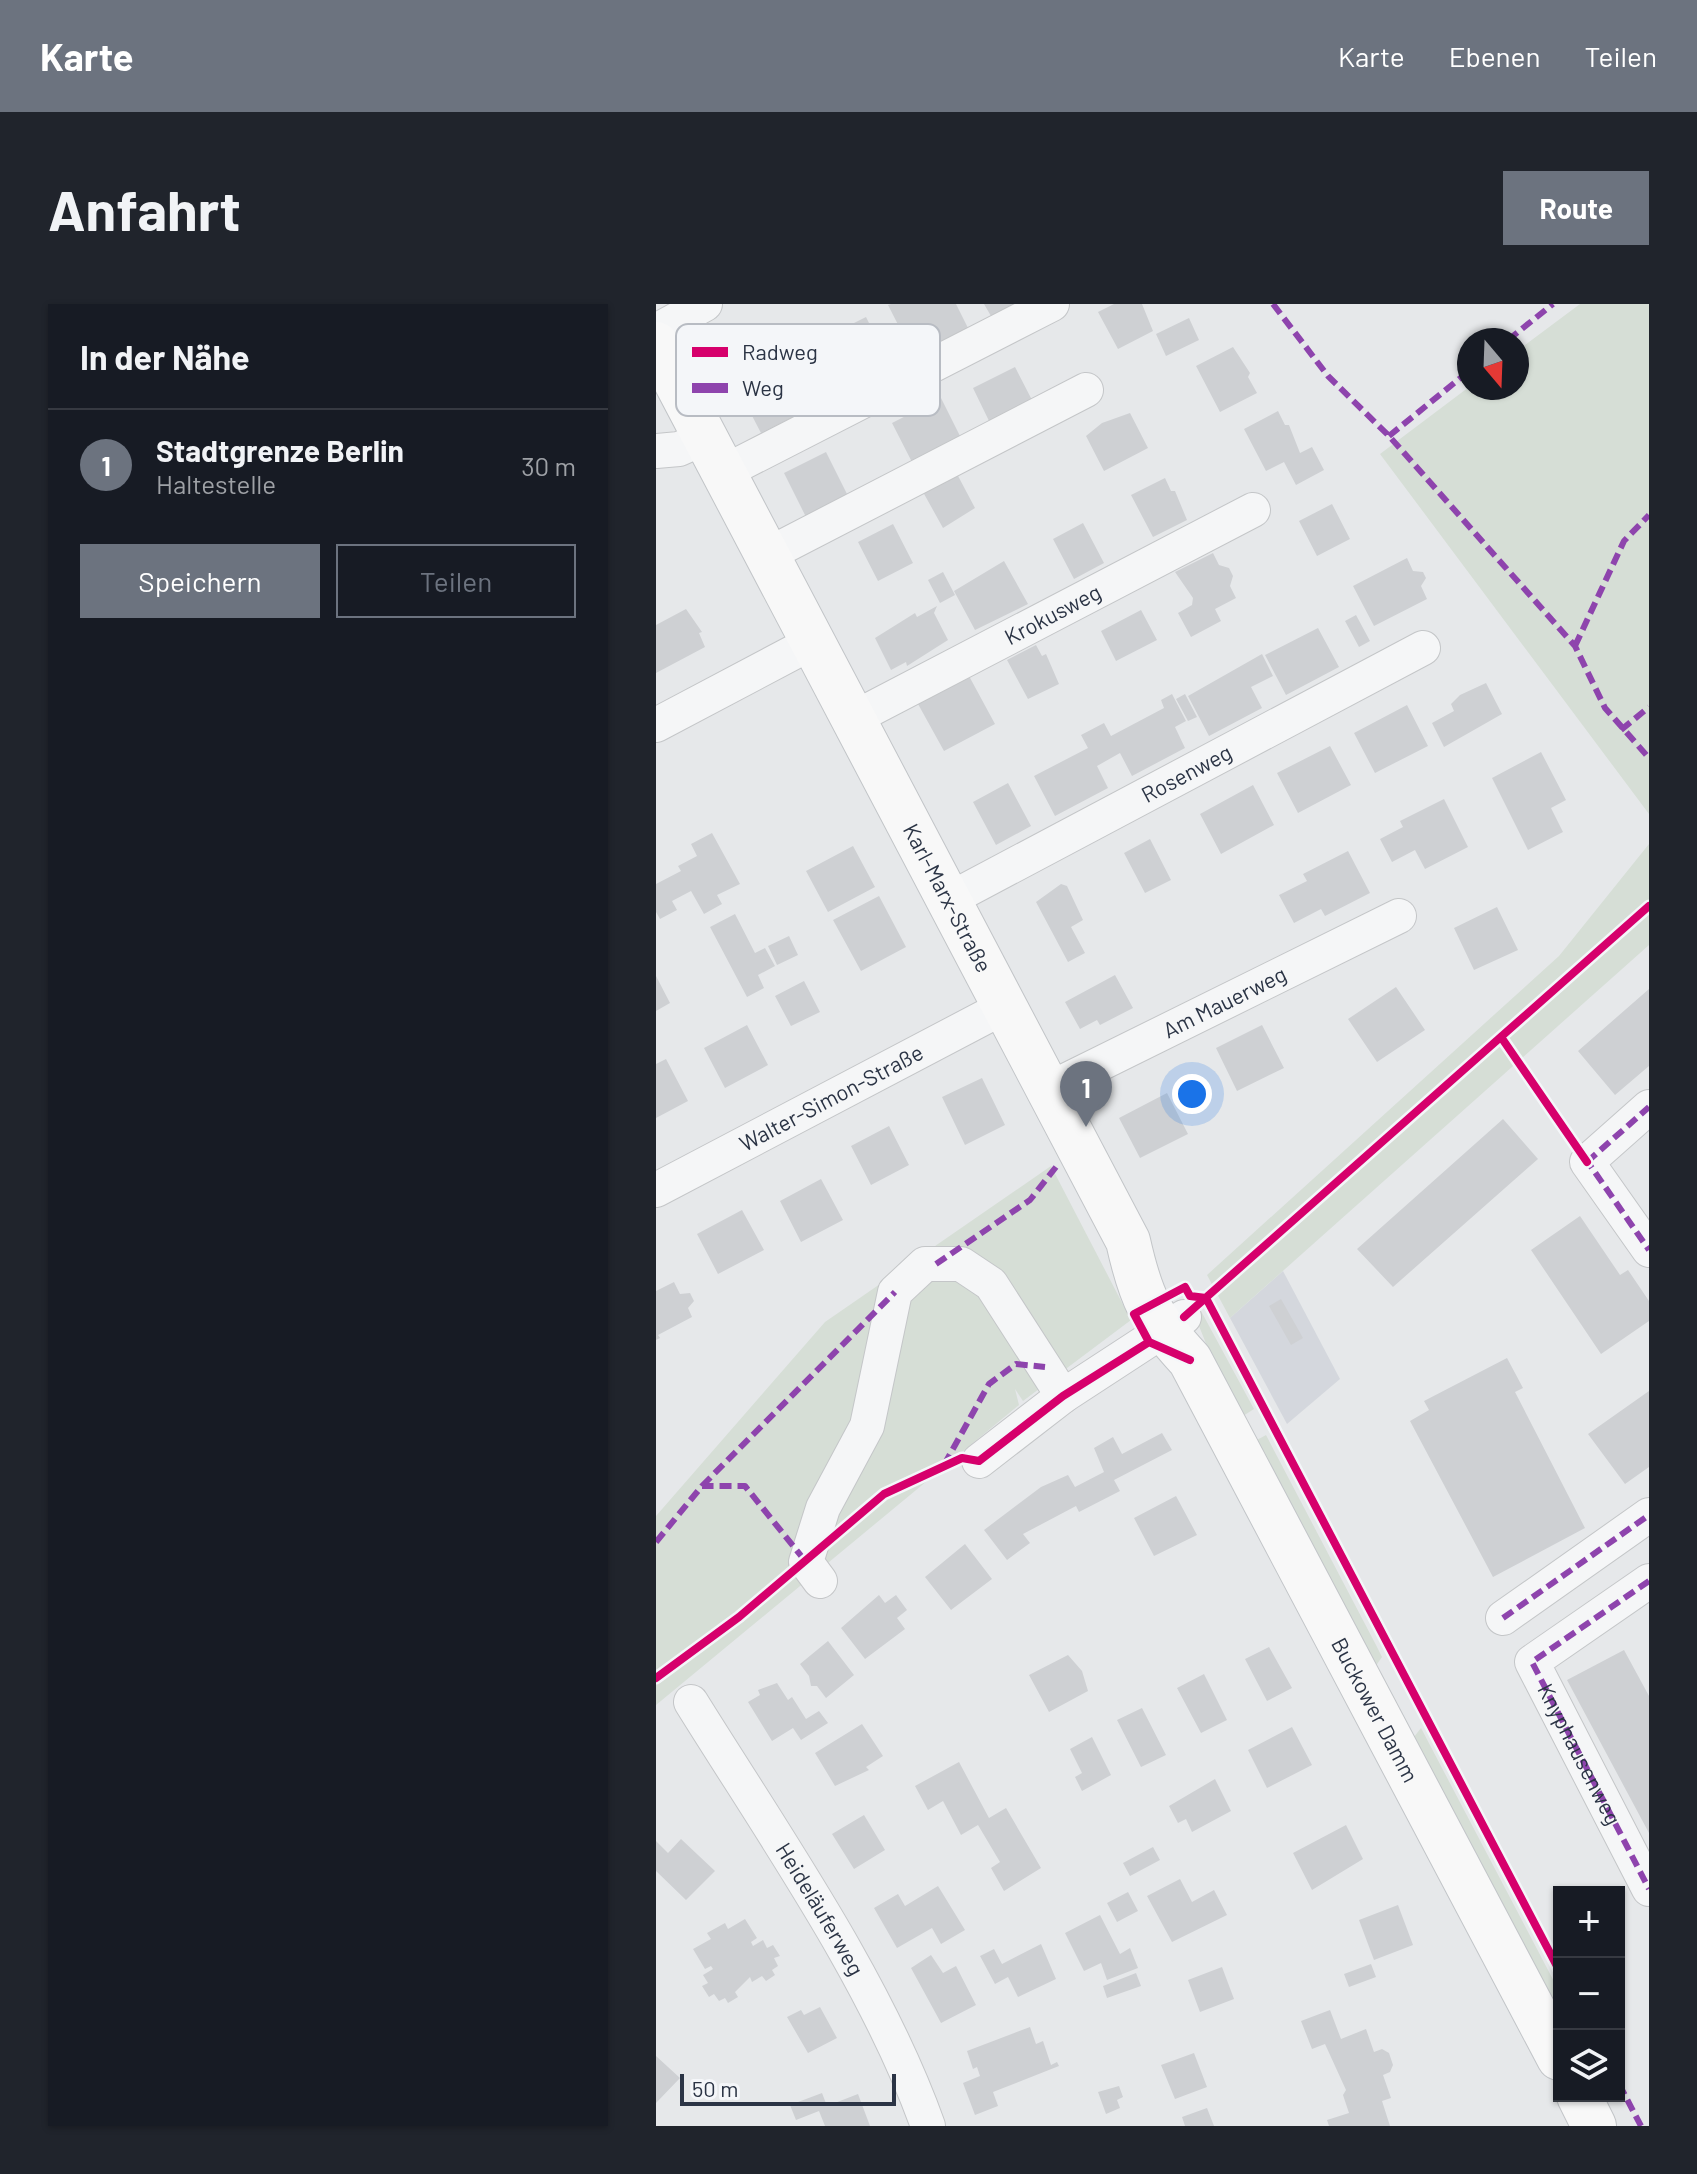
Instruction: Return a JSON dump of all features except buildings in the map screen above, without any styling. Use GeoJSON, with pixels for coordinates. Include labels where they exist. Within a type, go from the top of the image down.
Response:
{"type":"FeatureCollection","features":[{"type":"Feature","properties":{"kind":"main road","name":"Karl-Marx-Straße"},"geometry":{"type":"LineString","coordinates":[[656,344],[676,382]]}},
{"type":"Feature","properties":{"kind":"main road","name":"Karl-Marx-Straße"},"geometry":{"type":"LineString","coordinates":[[694,416],[1128,1241],[1162,1271],[1172,1321]]}},
{"type":"Feature","properties":{"kind":"main road","name":"Buckower Damm"},"geometry":{"type":"LineString","coordinates":[[1172,1321],[1553,2047]]}},
{"type":"Feature","properties":{"kind":"main road"},"geometry":{"type":"LineString","coordinates":[[1582,2102],[1594,2126]]}},
{"type":"Feature","properties":{"kind":"street"},"geometry":{"type":"LineString","coordinates":[[656,331],[705,304]]}},
{"type":"Feature","properties":{"kind":"street"},"geometry":{"type":"LineString","coordinates":[[940,354],[1052,304]]}},
{"type":"Feature","properties":{"kind":"street"},"geometry":{"type":"LineString","coordinates":[[767,555],[1086,390]]}},
{"type":"Feature","properties":{"kind":"street"},"geometry":{"type":"LineString","coordinates":[[656,451],[679,449],[715,455],[802,416]]}},
{"type":"Feature","properties":{"kind":"street","name":"Krokusweg"},"geometry":{"type":"LineString","coordinates":[[854,718],[1253,510]]}},
{"type":"Feature","properties":{"kind":"street"},"geometry":{"type":"LineString","coordinates":[[656,725],[813,642]]}},
{"type":"Feature","properties":{"kind":"street","name":"Rosenweg"},"geometry":{"type":"LineString","coordinates":[[948,900],[1423,648]]}},
{"type":"Feature","properties":{"kind":"street","name":"Am Mauerweg"},"geometry":{"type":"LineString","coordinates":[[1049,1089],[1399,916]]}},
{"type":"Feature","properties":{"kind":"street","name":"Walter-Simon-Straße"},"geometry":{"type":"LineString","coordinates":[[656,1190],[1006,1006]]}},
{"type":"Feature","properties":{"kind":"street"},"geometry":{"type":"LineString","coordinates":[[1649,1107],[1587,1162],[1649,1250]]}},
{"type":"Feature","properties":{"kind":"street"},"geometry":{"type":"LineString","coordinates":[[820,1581],[806,1562],[812,1535],[867,1426],[895,1292],[925,1264],[961,1264],[991,1284],[1063,1396]]}},
{"type":"Feature","properties":{"kind":"street"},"geometry":{"type":"LineString","coordinates":[[979,1461],[1063,1396],[1172,1321]]}},
{"type":"Feature","properties":{"kind":"street"},"geometry":{"type":"LineString","coordinates":[[1503,1618],[1649,1515]]}},
{"type":"Feature","properties":{"kind":"street","name":"Knyphausenweg"},"geometry":{"type":"LineString","coordinates":[[1649,1581],[1532,1662],[1649,1889]]}},
{"type":"Feature","properties":{"kind":"street","name":"Heideläuferweg"},"geometry":{"type":"LineString","coordinates":[[691,1702],[867,1992],[909,2073],[928,2126]]}},
{"type":"Feature","properties":{"kind":"shaded area"},"geometry":{"type":"Polygon","coordinates":[[[1580,304],[1649,304],[1649,814],[1380,454],[1457,396],[1457,400],[1529,400],[1529,342],[1580,304]]]}},
{"type":"Feature","properties":{"kind":"shaded area"},"geometry":{"type":"Polygon","coordinates":[[[1649,844],[1649,945],[1230,1318],[1207,1275],[1559,956],[1649,844]]]}},
{"type":"Feature","properties":{"kind":"shaded area"},"geometry":{"type":"Polygon","coordinates":[[[1051,1166],[1131,1320],[1023,1401],[1015,1389],[1019,1405],[656,1705],[656,1516],[825,1322],[1051,1166]]]}},
{"type":"Feature","properties":{"kind":"shaded area"},"geometry":{"type":"Polygon","coordinates":[[[1283,1271],[1340,1379],[1287,1424],[1230,1318],[1283,1271]]]}},
{"type":"Feature","properties":{"kind":"shaded area"},"geometry":{"type":"Polygon","coordinates":[[[1201,1311],[1254,1409],[1243,1416],[1221,1381],[1195,1316],[1201,1311]]]}},
{"type":"Feature","properties":{"kind":"shaded area"},"geometry":{"type":"Polygon","coordinates":[[[1266,1435],[1382,1657],[1375,1667],[1255,1441],[1266,1435]]]}},
{"type":"Feature","properties":{"kind":"shaded area"},"geometry":{"type":"Polygon","coordinates":[[[1421,1728],[1553,1980],[1553,2015],[1410,1742],[1421,1728]]]}},
{"type":"Feature","properties":{"kind":"marked path"},"geometry":{"type":"LineString","coordinates":[[1273,304],[1328,376],[1389,436],[1575,646],[1605,708],[1649,758]]}},
{"type":"Feature","properties":{"kind":"marked path"},"geometry":{"type":"LineString","coordinates":[[1523,328],[1553,304]]}},
{"type":"Feature","properties":{"kind":"marked path"},"geometry":{"type":"LineString","coordinates":[[1389,436],[1457,381]]}},
{"type":"Feature","properties":{"kind":"marked path"},"geometry":{"type":"LineString","coordinates":[[1575,646],[1624,541],[1649,515]]}},
{"type":"Feature","properties":{"kind":"marked path"},"geometry":{"type":"LineString","coordinates":[[1621,730],[1649,707]]}},
{"type":"Feature","properties":{"kind":"marked path"},"geometry":{"type":"LineString","coordinates":[[1587,1162],[1649,1107]]}},
{"type":"Feature","properties":{"kind":"marked path"},"geometry":{"type":"LineString","coordinates":[[1585,1158],[1649,1250]]}},
{"type":"Feature","properties":{"kind":"marked path"},"geometry":{"type":"LineString","coordinates":[[936,1264],[1030,1200],[1056,1167]]}},
{"type":"Feature","properties":{"kind":"marked path"},"geometry":{"type":"LineString","coordinates":[[702,1486],[895,1292]]}},
{"type":"Feature","properties":{"kind":"marked path"},"geometry":{"type":"LineString","coordinates":[[944,1465],[989,1384],[1016,1364],[1045,1367]]}},
{"type":"Feature","properties":{"kind":"marked path"},"geometry":{"type":"LineString","coordinates":[[656,1542],[702,1486],[745,1486],[806,1562]]}},
{"type":"Feature","properties":{"kind":"marked path"},"geometry":{"type":"LineString","coordinates":[[1503,1618],[1649,1515]]}},
{"type":"Feature","properties":{"kind":"marked path"},"geometry":{"type":"LineString","coordinates":[[1649,1581],[1532,1662],[1649,1889]]}},
{"type":"Feature","properties":{"kind":"marked path"},"geometry":{"type":"LineString","coordinates":[[1625,2095],[1641,2126]]}},
{"type":"Feature","properties":{"kind":"cycle path"},"geometry":{"type":"LineString","coordinates":[[1184,1317],[1649,906]]}},
{"type":"Feature","properties":{"kind":"cycle path"},"geometry":{"type":"LineString","coordinates":[[1501,1037],[1587,1162]]}},
{"type":"Feature","properties":{"kind":"cycle path"},"geometry":{"type":"LineString","coordinates":[[1190,1360],[1149,1342],[1134,1314],[1185,1287],[1190,1296],[1206,1298]]}},
{"type":"Feature","properties":{"kind":"cycle path"},"geometry":{"type":"LineString","coordinates":[[1206,1298],[1553,1959]]}},
{"type":"Feature","properties":{"kind":"cycle path"},"geometry":{"type":"LineString","coordinates":[[656,1678],[739,1617],[884,1494],[962,1458],[979,1461],[1063,1396],[1149,1342]]}},
{"type":"Feature","properties":{"kind":"place","name":"Stadtgrenze Berlin"},"geometry":{"type":"Point","coordinates":[1086,1127]}}]}
